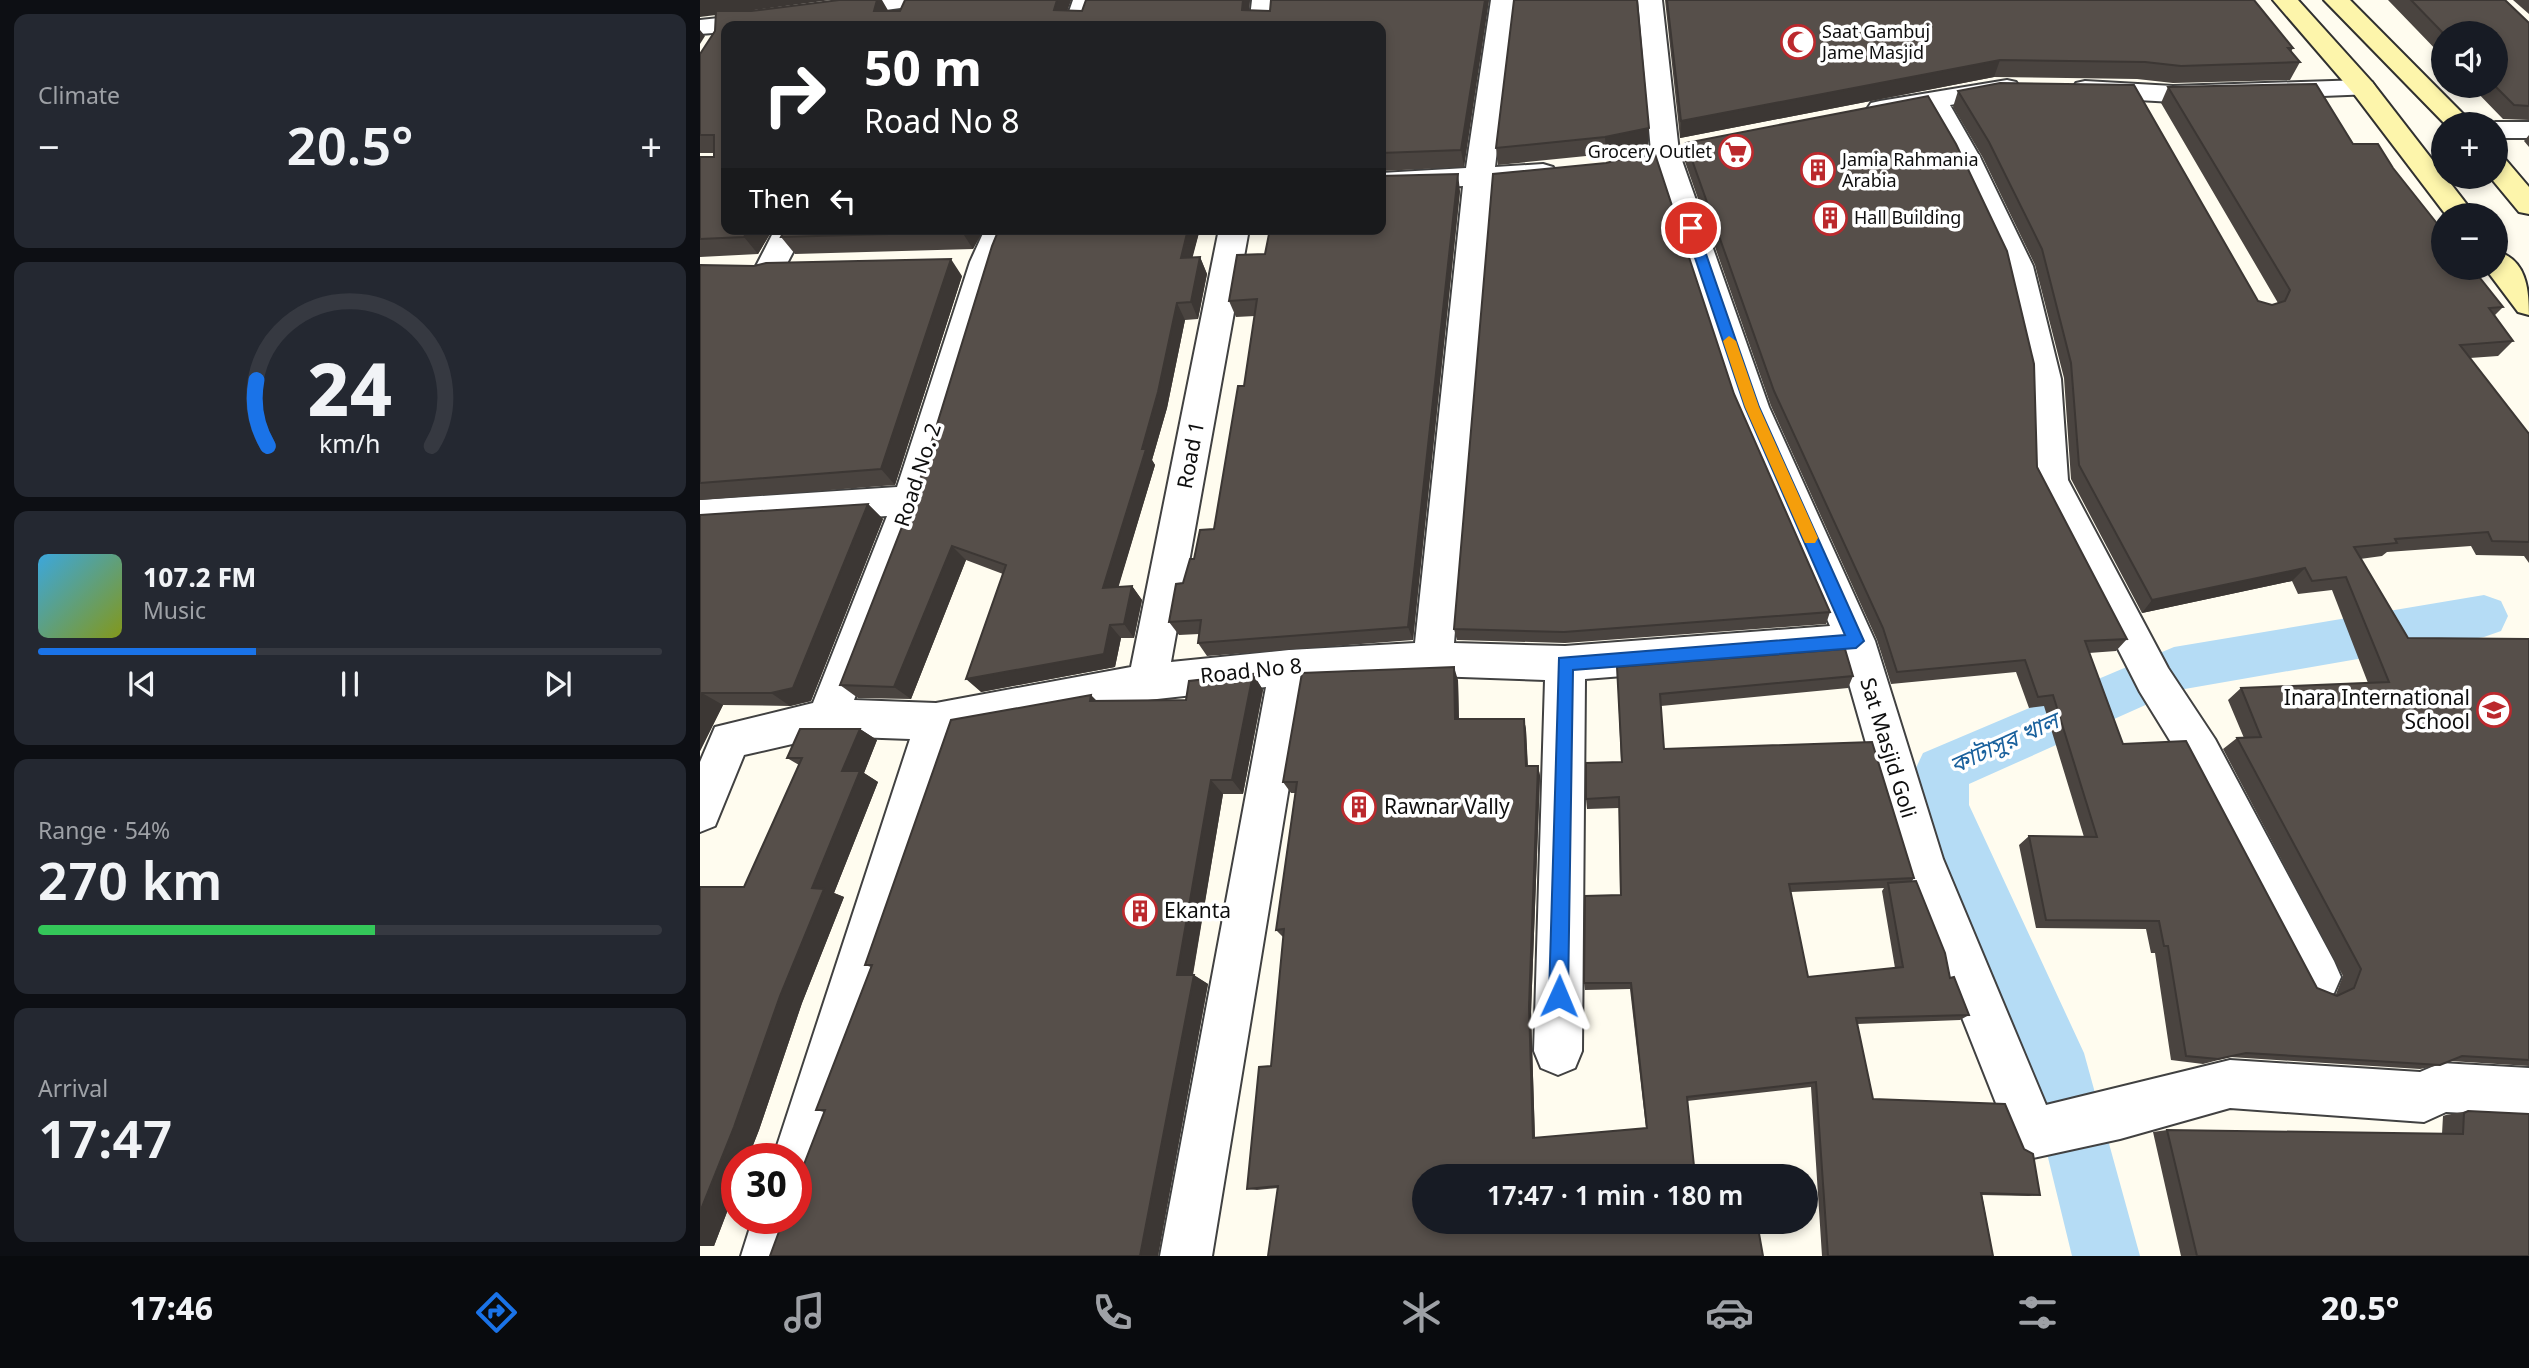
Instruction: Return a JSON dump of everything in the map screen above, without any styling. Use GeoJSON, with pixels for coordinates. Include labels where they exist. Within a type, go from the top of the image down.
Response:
{"type":"FeatureCollection","features":[{"type":"Feature","properties":{"kind":"main road"},"geometry":{"type":"LineString","coordinates":[[2285,0],[2363,88],[2451,203]]}},
{"type":"Feature","properties":{"kind":"main road"},"geometry":{"type":"LineString","coordinates":[[2336,0],[2448,112]]}},
{"type":"Feature","properties":{"kind":"main road"},"geometry":{"type":"LineString","coordinates":[[2389,122],[2431,120]]}},
{"type":"Feature","properties":{"kind":"main road"},"geometry":{"type":"LineString","coordinates":[[2508,277],[2529,304]]}},
{"type":"Feature","properties":{"kind":"street"},"geometry":{"type":"LineString","coordinates":[[769,21],[908,0],[900,21]]}},
{"type":"Feature","properties":{"kind":"street"},"geometry":{"type":"LineString","coordinates":[[1078,21],[1085,0]]}},
{"type":"Feature","properties":{"kind":"street"},"geometry":{"type":"LineString","coordinates":[[1262,21],[1264,0]]}},
{"type":"Feature","properties":{"kind":"street"},"geometry":{"type":"LineString","coordinates":[[1433,659],[1478,178],[1484,154],[1503,0]]}},
{"type":"Feature","properties":{"kind":"street","name":"Sat Masjid Goli"},"geometry":{"type":"LineString","coordinates":[[1650,0],[1666,152],[1752,407],[1856,641],[1921,859],[2033,1133],[2120,1114],[2230,1084],[2424,1097],[2441,1087],[2529,1092]]}},
{"type":"Feature","properties":{"kind":"street"},"geometry":{"type":"LineString","coordinates":[[1851,115],[1994,88],[2046,89],[2144,102],[2173,94],[2363,88]]}},
{"type":"Feature","properties":{"kind":"street"},"geometry":{"type":"LineString","coordinates":[[1934,101],[1967,159],[2018,266],[2045,379],[2050,480],[2154,680],[2200,752],[2318,977]]}},
{"type":"Feature","properties":{"kind":"street"},"geometry":{"type":"LineString","coordinates":[[2508,130],[2529,130]]}},
{"type":"Feature","properties":{"kind":"street"},"geometry":{"type":"LineString","coordinates":[[1386,182],[1571,170]]}},
{"type":"Feature","properties":{"kind":"street"},"geometry":{"type":"LineString","coordinates":[[769,269],[787,235]]}},
{"type":"Feature","properties":{"kind":"street","name":"Road No. 2"},"geometry":{"type":"LineString","coordinates":[[827,718],[911,500],[972,263],[995,235]]}},
{"type":"Feature","properties":{"kind":"street","name":"Road 1"},"geometry":{"type":"LineString","coordinates":[[1148,682],[1233,235]]}},
{"type":"Feature","properties":{"kind":"street"},"geometry":{"type":"LineString","coordinates":[[700,514],[911,500]]}},
{"type":"Feature","properties":{"kind":"street","name":"Road No 8"},"geometry":{"type":"LineString","coordinates":[[700,812],[730,740],[827,718],[936,721],[1148,682],[1289,667],[1433,659],[1565,663],[1856,641]]}},
{"type":"Feature","properties":{"kind":"street"},"geometry":{"type":"LineString","coordinates":[[1558,1051],[1565,663]]}},
{"type":"Feature","properties":{"kind":"street"},"geometry":{"type":"LineString","coordinates":[[1186,1256],[1289,667]]}},
{"type":"Feature","properties":{"kind":"street"},"geometry":{"type":"LineString","coordinates":[[803,1143],[936,721]]}},
{"type":"Feature","properties":{"kind":"street"},"geometry":{"type":"LineString","coordinates":[[768,1256],[774,1234]]}},
{"type":"Feature","properties":{"kind":"building"},"geometry":{"type":"Polygon","coordinates":[[[839,0],[877,0],[874,11],[900,11],[905,0],[1057,0],[1054,10],[1082,11],[1086,0],[1243,0],[1242,10],[1270,11],[1271,0],[1485,0],[1461,150],[1386,153],[1386,21],[721,21],[721,235],[745,235],[700,239],[700,157],[714,157],[714,135],[700,135],[700,54],[715,31],[716,11],[751,11],[839,0]]]}},
{"type":"Feature","properties":{"kind":"building"},"geometry":{"type":"Polygon","coordinates":[[[1514,0],[1637,0],[1649,128],[1605,137],[1496,148],[1514,0]]]}},
{"type":"Feature","properties":{"kind":"building"},"geometry":{"type":"Polygon","coordinates":[[[1667,0],[2254,0],[2293,48],[2288,48],[2300,62],[2181,66],[2145,62],[2000,60],[1681,121],[1667,0]]]}},
{"type":"Feature","properties":{"kind":"building"},"geometry":{"type":"Polygon","coordinates":[[[2411,0],[2505,0],[2529,23],[2529,106],[2514,105],[2507,98],[2508,21],[2431,21],[2411,0]]]}},
{"type":"Feature","properties":{"kind":"building"},"geometry":{"type":"Polygon","coordinates":[[[2000,83],[2134,85],[2258,301],[2272,305],[2285,301],[2290,290],[2168,87],[2316,84],[2353,144],[2378,144],[2393,168],[2431,216],[2431,280],[2482,280],[2503,307],[2489,308],[2513,341],[2460,345],[2529,434],[2529,542],[2492,541],[2488,532],[2395,539],[2397,543],[2354,547],[2408,638],[2529,639],[2529,1060],[2462,1056],[2440,1065],[2246,1053],[2218,1059],[2186,1056],[2168,946],[2164,946],[2159,921],[2046,920],[2029,836],[2097,837],[2053,695],[2038,697],[2025,660],[1897,672],[1883,628],[1774,391],[1686,143],[1928,96],[1956,144],[2007,251],[2034,364],[2037,467],[2127,639],[2085,641],[2123,744],[2186,741],[2317,988],[2337,996],[2354,988],[2361,969],[2237,738],[2261,737],[2241,688],[2389,682],[2346,577],[2312,581],[2305,568],[2152,600],[2079,465],[2071,363],[2042,249],[1989,142],[1958,91],[2000,83]]]}},
{"type":"Feature","properties":{"kind":"building"},"geometry":{"type":"Polygon","coordinates":[[[1654,151],[1734,394],[1830,612],[1564,632],[1454,629],[1493,174],[1606,163],[1654,151]]]}},
{"type":"Feature","properties":{"kind":"building"},"geometry":{"type":"Polygon","coordinates":[[[1458,174],[1408,627],[1198,643],[1201,620],[1169,622],[1176,584],[1183,583],[1190,559],[1194,559],[1200,530],[1214,529],[1238,386],[1244,386],[1257,299],[1229,301],[1237,255],[1265,254],[1269,235],[1386,235],[1386,176],[1458,174]]]}},
{"type":"Feature","properties":{"kind":"building"},"geometry":{"type":"Polygon","coordinates":[[[782,235],[853,235],[781,237],[782,235]]]}},
{"type":"Feature","properties":{"kind":"building"},"geometry":{"type":"Polygon","coordinates":[[[997,235],[1187,235],[1181,258],[1200,257],[1191,302],[1177,303],[1158,392],[1142,449],[1146,449],[1103,588],[1132,586],[1124,624],[1110,625],[1104,654],[966,679],[1006,565],[952,546],[894,687],[840,685],[918,486],[997,235]]]}},
{"type":"Feature","properties":{"kind":"building"},"geometry":{"type":"Polygon","coordinates":[[[951,259],[881,469],[700,483],[700,265],[754,266],[766,263],[951,259]]]}},
{"type":"Feature","properties":{"kind":"building"},"geometry":{"type":"Polygon","coordinates":[[[868,504],[793,688],[771,693],[702,693],[700,698],[700,515],[868,504]]]}},
{"type":"Feature","properties":{"kind":"building"},"geometry":{"type":"Polygon","coordinates":[[[1845,649],[1853,676],[1660,694],[1664,749],[1872,742],[1914,878],[1789,884],[1808,977],[1903,967],[1888,883],[1916,881],[1945,953],[1950,978],[1954,977],[1969,1015],[1856,1018],[1873,1099],[2005,1104],[2024,1149],[2033,1154],[2040,1195],[1981,1193],[1993,1256],[1828,1256],[1816,1082],[1687,1097],[1694,1164],[1412,1164],[1412,1234],[1759,1234],[1763,1256],[1268,1256],[1278,1186],[1247,1189],[1259,1067],[1271,1066],[1284,929],[1276,930],[1297,782],[1283,782],[1302,673],[1454,667],[1455,719],[1524,719],[1526,766],[1538,766],[1529,1006],[1533,1138],[1647,1128],[1631,983],[1584,983],[1585,896],[1621,895],[1619,797],[1586,799],[1586,763],[1622,762],[1617,667],[1845,649]]]}},
{"type":"Feature","properties":{"kind":"building"},"geometry":{"type":"Polygon","coordinates":[[[1253,674],[1232,780],[1211,780],[1177,975],[1194,975],[1140,1256],[770,1256],[778,1234],[812,1234],[812,1144],[825,1110],[816,1110],[872,965],[865,965],[951,720],[1091,695],[1090,701],[1186,700],[1189,681],[1253,674]]]}},
{"type":"Feature","properties":{"kind":"building"},"geometry":{"type":"Polygon","coordinates":[[[800,729],[860,729],[842,771],[860,771],[812,888],[824,889],[780,996],[728,1143],[721,1143],[721,1160],[700,1212],[700,887],[744,887],[802,758],[787,758],[800,729]]]}},
{"type":"Feature","properties":{"kind":"building"},"geometry":{"type":"Polygon","coordinates":[[[2464,1113],[2529,1114],[2529,1256],[2197,1256],[2167,1130],[2463,1134],[2464,1113]]]}},
{"type":"Feature","properties":{"kind":"waterway","name":"কাটাসুর খাল"},"geometry":{"type":"LineString","coordinates":[[2106,1256],[2053,1053],[1942,806],[1942,770],[2174,669],[2484,616]]}},
{"type":"Feature","properties":{"kind":"slow traffic"},"geometry":{"type":"LineString","coordinates":[[1729,341],[1752,407],[1810,538]]}},
{"type":"Feature","properties":{"kind":"place","name":"Saat Gambuj Jame Masjid"},"geometry":{"type":"Point","coordinates":[1798,42]}},
{"type":"Feature","properties":{"kind":"place","name":"Grocery Outlet"},"geometry":{"type":"Point","coordinates":[1736,152]}},
{"type":"Feature","properties":{"kind":"place","name":"Jamia Rahmania Arabia"},"geometry":{"type":"Point","coordinates":[1818,170]}},
{"type":"Feature","properties":{"kind":"place","name":"Hall Building"},"geometry":{"type":"Point","coordinates":[1830,218]}},
{"type":"Feature","properties":{"kind":"place","name":"Inara International School"},"geometry":{"type":"Point","coordinates":[2494,710]}},
{"type":"Feature","properties":{"kind":"place","name":"Rawnar Vally"},"geometry":{"type":"Point","coordinates":[1359,807]}},
{"type":"Feature","properties":{"kind":"place","name":"Ekanta"},"geometry":{"type":"Point","coordinates":[1140,911]}},
{"type":"Feature","properties":{"kind":"route"},"geometry":{"type":"LineString","coordinates":[[1559,996],[1565,663],[1856,641],[1752,407],[1691,228]]}}]}
